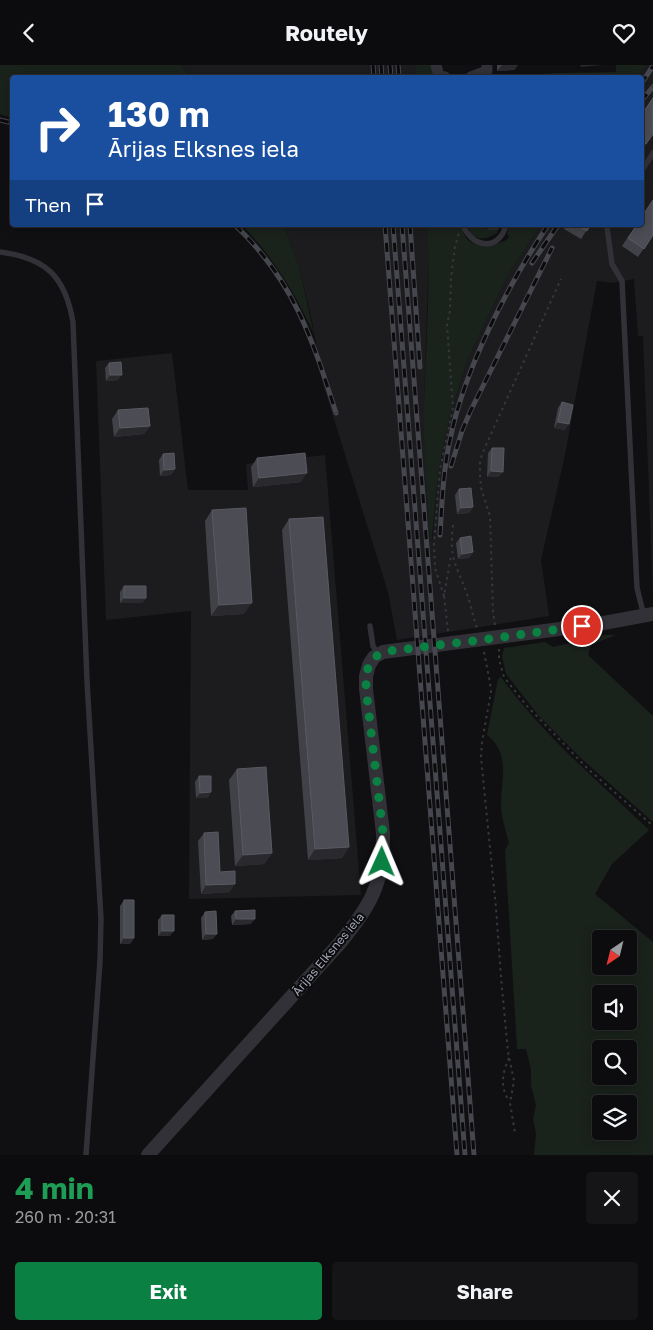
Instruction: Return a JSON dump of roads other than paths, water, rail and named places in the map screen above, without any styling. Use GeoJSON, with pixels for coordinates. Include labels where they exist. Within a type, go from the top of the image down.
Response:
{"type":"FeatureCollection","features":[{"type":"Feature","properties":{"kind":"street"},"geometry":{"type":"LineString","coordinates":[[477,75],[488,71],[487,65]]}},
{"type":"Feature","properties":{"kind":"street"},"geometry":{"type":"LineString","coordinates":[[378,654],[648,615]]}},
{"type":"Feature","properties":{"kind":"street","name":"Ārijas Elksnes iela"},"geometry":{"type":"LineString","coordinates":[[148,1155],[338,944],[356,923],[372,898],[381,871],[383,833],[366,677],[371,661],[378,654]]}},
{"type":"Feature","properties":{"kind":"lane"},"geometry":{"type":"LineString","coordinates":[[644,167],[653,153]]}},
{"type":"Feature","properties":{"kind":"lane"},"geometry":{"type":"LineString","coordinates":[[463,227],[467,235],[481,244],[488,244],[496,240],[505,227]]}},
{"type":"Feature","properties":{"kind":"lane"},"geometry":{"type":"LineString","coordinates":[[607,227],[612,264],[622,281],[637,588],[648,615]]}},
{"type":"Feature","properties":{"kind":"lane"},"geometry":{"type":"LineString","coordinates":[[0,251],[12,253],[36,262],[52,273],[64,288],[70,304],[73,322],[87,681],[101,919],[100,961],[86,1155]]}},
{"type":"Feature","properties":{"kind":"lane"},"geometry":{"type":"LineString","coordinates":[[370,626],[373,646],[378,654]]}},
{"type":"Feature","properties":{"kind":"railway"},"geometry":{"type":"LineString","coordinates":[[373,65],[374,75]]}},
{"type":"Feature","properties":{"kind":"railway"},"geometry":{"type":"LineString","coordinates":[[381,65],[382,75]]}},
{"type":"Feature","properties":{"kind":"railway"},"geometry":{"type":"LineString","coordinates":[[390,65],[391,75]]}},
{"type":"Feature","properties":{"kind":"railway"},"geometry":{"type":"LineString","coordinates":[[398,65],[399,75]]}},
{"type":"Feature","properties":{"kind":"railway"},"geometry":{"type":"LineString","coordinates":[[644,80],[653,66]]}},
{"type":"Feature","properties":{"kind":"railway"},"geometry":{"type":"LineString","coordinates":[[644,98],[653,87]]}},
{"type":"Feature","properties":{"kind":"railway"},"geometry":{"type":"LineString","coordinates":[[0,120],[10,122]]}},
{"type":"Feature","properties":{"kind":"railway"},"geometry":{"type":"LineString","coordinates":[[237,227],[272,267],[287,289],[309,335],[336,413]]}},
{"type":"Feature","properties":{"kind":"railway"},"geometry":{"type":"LineString","coordinates":[[385,227],[457,1155]]}},
{"type":"Feature","properties":{"kind":"railway"},"geometry":{"type":"LineString","coordinates":[[393,227],[465,1155]]}},
{"type":"Feature","properties":{"kind":"railway"},"geometry":{"type":"LineString","coordinates":[[402,227],[474,1155]]}},
{"type":"Feature","properties":{"kind":"railway"},"geometry":{"type":"LineString","coordinates":[[410,227],[420,367]]}},
{"type":"Feature","properties":{"kind":"railway"},"geometry":{"type":"LineString","coordinates":[[440,535],[446,463],[457,413],[466,385],[489,328],[518,274],[547,227]]}},
{"type":"Feature","properties":{"kind":"railway"},"geometry":{"type":"LineString","coordinates":[[532,263],[557,227]]}},
{"type":"Feature","properties":{"kind":"railway"},"geometry":{"type":"LineString","coordinates":[[451,466],[470,412],[552,248]]}}]}
